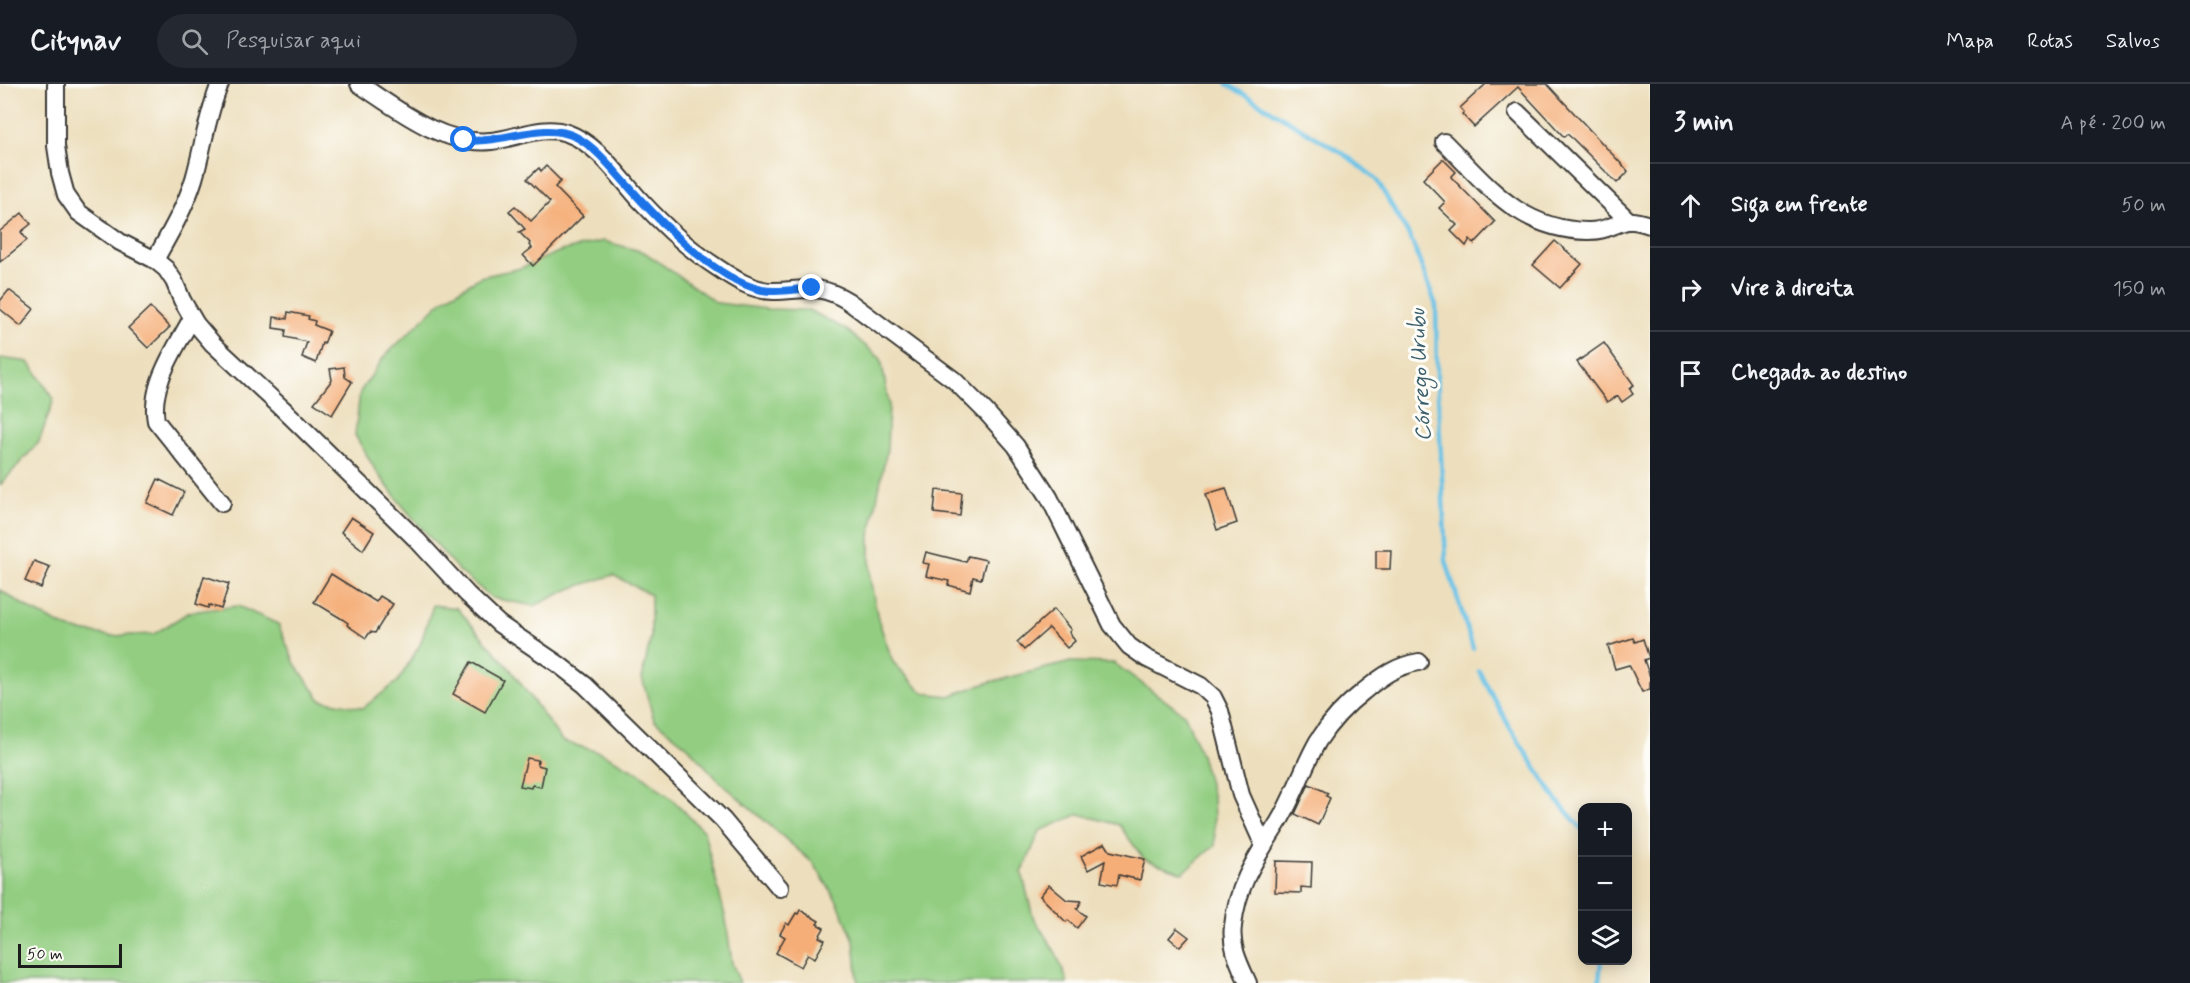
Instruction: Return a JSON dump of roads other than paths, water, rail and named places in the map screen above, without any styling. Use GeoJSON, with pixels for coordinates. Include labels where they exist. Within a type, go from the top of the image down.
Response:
{"type":"FeatureCollection","features":[{"type":"Feature","properties":{"kind":"street"},"geometry":{"type":"LineString","coordinates":[[56,84],[56,146],[60,173],[66,195],[78,212],[99,229],[155,260],[166,269],[192,318],[213,344],[417,540],[483,609],[523,642],[558,664],[585,685],[723,820],[780,888]]}},
{"type":"Feature","properties":{"kind":"street"},"geometry":{"type":"LineString","coordinates":[[155,260],[193,181],[212,102],[220,84]]}},
{"type":"Feature","properties":{"kind":"street"},"geometry":{"type":"LineString","coordinates":[[359,84],[408,116],[439,132],[464,140],[493,141],[528,132],[552,131],[565,132],[578,138],[601,156],[674,236],[713,266],[745,285],[762,290],[812,288],[834,292],[954,380],[1016,446],[1049,497],[1112,626],[1129,646],[1146,658],[1201,686],[1213,697],[1220,711],[1241,795],[1263,844]]}},
{"type":"Feature","properties":{"kind":"street"},"geometry":{"type":"LineString","coordinates":[[1517,112],[1629,221]]}},
{"type":"Feature","properties":{"kind":"street"},"geometry":{"type":"LineString","coordinates":[[1444,142],[1503,200],[1530,218],[1555,227],[1574,230],[1602,231],[1629,221],[1650,225]]}},
{"type":"Feature","properties":{"kind":"street"},"geometry":{"type":"LineString","coordinates":[[192,318],[166,369],[157,391],[154,409],[156,421],[222,503]]}},
{"type":"Feature","properties":{"kind":"street"},"geometry":{"type":"LineString","coordinates":[[1248,983],[1236,956],[1232,927],[1243,880],[1278,823],[1331,722],[1353,699],[1379,678],[1394,668],[1419,662]]}},
{"type":"Feature","properties":{"kind":"waterway","name":"Córrego Urubu"},"geometry":{"type":"LineString","coordinates":[[1227,84],[1347,156],[1376,179],[1411,239],[1436,305],[1446,561],[1473,648]]}},
{"type":"Feature","properties":{"kind":"waterway","name":"Córrego Urubu"},"geometry":{"type":"LineString","coordinates":[[1479,671],[1510,728],[1556,799],[1578,824]]}},
{"type":"Feature","properties":{"kind":"waterway","name":"Córrego Urubu"},"geometry":{"type":"LineString","coordinates":[[1599,983],[1601,965]]}}]}
